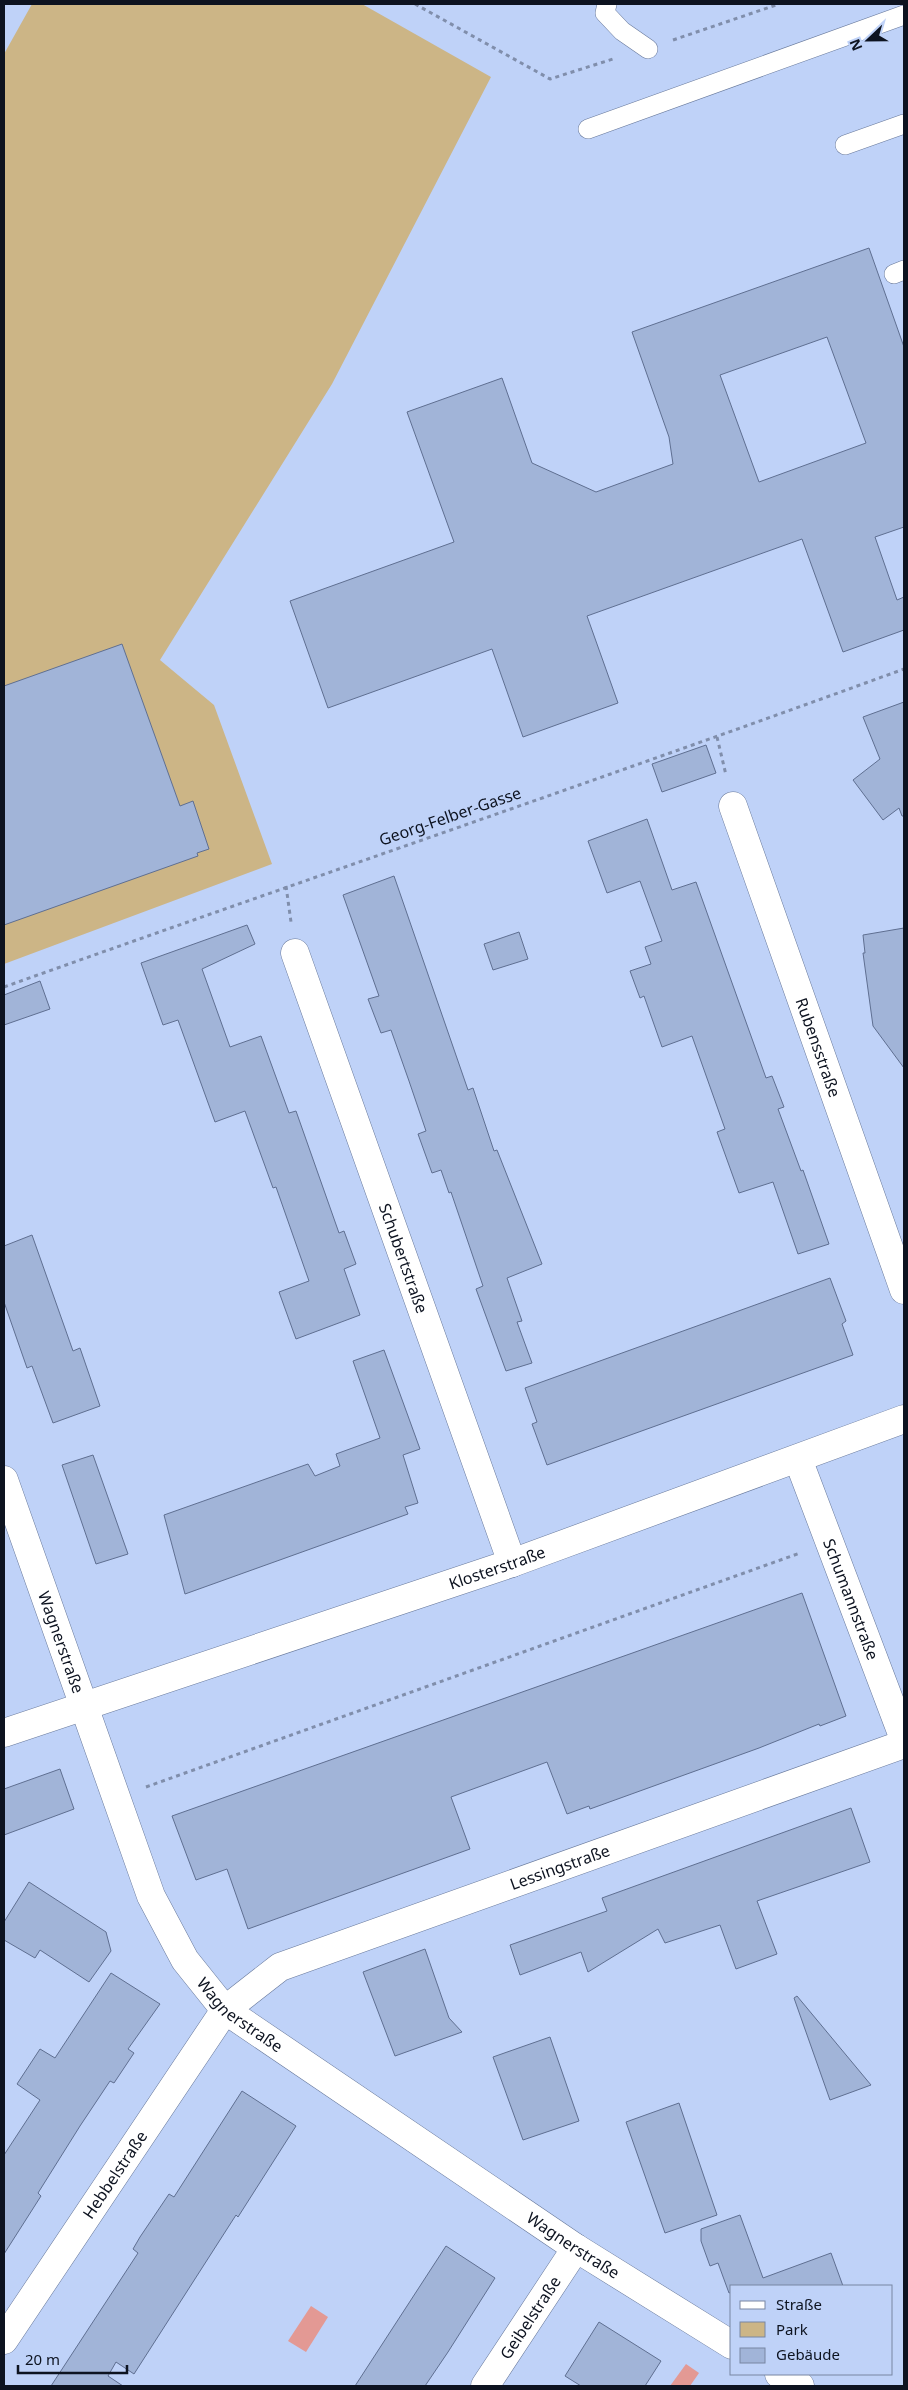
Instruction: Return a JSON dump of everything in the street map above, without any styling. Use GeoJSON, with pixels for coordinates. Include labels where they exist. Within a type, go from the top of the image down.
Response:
{"type":"FeatureCollection","features":[{"type":"Feature","properties":{"kind":"street","name":"Rubensstraße"},"geometry":{"type":"LineString","coordinates":[[733,806],[904,1290]]}},
{"type":"Feature","properties":{"kind":"street","name":"Schubertstraße"},"geometry":{"type":"LineString","coordinates":[[295,953],[512,1563]]}},
{"type":"Feature","properties":{"kind":"street","name":"Klosterstraße"},"geometry":{"type":"LineString","coordinates":[[4,1733],[85,1704],[512,1563],[904,1419]]}},
{"type":"Feature","properties":{"kind":"street","name":"Schumannstraße"},"geometry":{"type":"LineString","coordinates":[[798,1459],[904,1739]]}},
{"type":"Feature","properties":{"kind":"street","name":"Wagnerstraße"},"geometry":{"type":"LineString","coordinates":[[4,1480],[118,1797],[151,1896],[185,1960],[225,2010],[576,2248],[730,2344]]}},
{"type":"Feature","properties":{"kind":"street","name":"Lessingstraße"},"geometry":{"type":"LineString","coordinates":[[225,2010],[280,1967],[904,1744]]}},
{"type":"Feature","properties":{"kind":"street","name":"Hebbelstraße"},"geometry":{"type":"LineString","coordinates":[[4,2340],[225,2010]]}},
{"type":"Feature","properties":{"kind":"street","name":"Geibelstraße"},"geometry":{"type":"LineString","coordinates":[[485,2386],[576,2248]]}},
{"type":"Feature","properties":{"kind":"street"},"geometry":{"type":"LineString","coordinates":[[781,2375],[800,2386]]}},
{"type":"Feature","properties":{"kind":"lane"},"geometry":{"type":"LineString","coordinates":[[607,4],[605,13],[622,31],[648,49]]}},
{"type":"Feature","properties":{"kind":"lane"},"geometry":{"type":"LineString","coordinates":[[588,129],[904,15]]}},
{"type":"Feature","properties":{"kind":"lane"},"geometry":{"type":"LineString","coordinates":[[845,145],[904,124]]}},
{"type":"Feature","properties":{"kind":"path","name":"Georg-Felber-Gasse"},"geometry":{"type":"LineString","coordinates":[[4,987],[286,886],[717,737],[904,669]]}},
{"type":"Feature","properties":{"kind":"path"},"geometry":{"type":"LineString","coordinates":[[717,737],[733,806]]}},
{"type":"Feature","properties":{"kind":"path"},"geometry":{"type":"LineString","coordinates":[[118,1797],[830,1543]]}},
{"type":"Feature","properties":{"kind":"green space"},"geometry":{"type":"Polygon","coordinates":[[[32,4],[362,4],[491,77],[332,384],[160,660],[214,705],[272,864],[4,964],[4,54],[32,4]]]}},
{"type":"Feature","properties":{"kind":"shaded area"},"geometry":{"type":"Polygon","coordinates":[[[311,2306],[328,2317],[306,2352],[288,2341],[311,2306]]]}},
{"type":"Feature","properties":{"kind":"shaded area"},"geometry":{"type":"Polygon","coordinates":[[[686,2364],[699,2373],[690,2386],[670,2386],[686,2364]]]}},
{"type":"Feature","properties":{"kind":"building"},"geometry":{"type":"Polygon","coordinates":[[[869,248],[904,347],[904,527],[875,537],[897,600],[904,597],[904,630],[843,652],[802,539],[587,616],[618,703],[523,737],[492,649],[328,708],[290,601],[454,542],[407,412],[502,378],[532,463],[596,492],[673,464],[669,437],[632,332],[869,248]],[[827,337],[720,375],[759,482],[866,443],[827,337]]]}},
{"type":"Feature","properties":{"kind":"building"},"geometry":{"type":"Polygon","coordinates":[[[122,644],[180,806],[193,801],[209,849],[197,853],[198,856],[4,925],[4,686],[122,644]]]}},
{"type":"Feature","properties":{"kind":"building"},"geometry":{"type":"Polygon","coordinates":[[[904,702],[904,816],[902,816],[899,808],[883,820],[853,780],[880,759],[863,717],[904,702]]]}},
{"type":"Feature","properties":{"kind":"building"},"geometry":{"type":"Polygon","coordinates":[[[706,745],[716,773],[662,792],[652,764],[706,745]]]}},
{"type":"Feature","properties":{"kind":"building"},"geometry":{"type":"Polygon","coordinates":[[[647,819],[672,890],[696,882],[766,1078],[772,1076],[784,1107],[778,1109],[801,1171],[803,1170],[829,1244],[798,1254],[773,1182],[739,1193],[717,1132],[725,1129],[692,1036],[662,1047],[644,996],[640,998],[630,971],[651,964],[645,947],[662,941],[640,881],[607,893],[588,841],[647,819]]]}},
{"type":"Feature","properties":{"kind":"building"},"geometry":{"type":"Polygon","coordinates":[[[394,876],[468,1090],[473,1088],[494,1151],[497,1150],[542,1264],[507,1278],[522,1321],[517,1322],[532,1363],[506,1371],[476,1289],[483,1286],[451,1192],[449,1193],[441,1170],[432,1173],[418,1134],[426,1131],[391,1030],[381,1033],[368,999],[379,996],[343,895],[394,876]]]}},
{"type":"Feature","properties":{"kind":"building"},"geometry":{"type":"Polygon","coordinates":[[[247,925],[255,944],[202,969],[230,1047],[261,1036],[289,1113],[296,1111],[339,1233],[344,1231],[356,1264],[344,1269],[360,1315],[296,1339],[279,1292],[309,1281],[276,1187],[273,1188],[245,1111],[215,1122],[178,1020],[163,1025],[141,963],[247,925]]]}},
{"type":"Feature","properties":{"kind":"building"},"geometry":{"type":"Polygon","coordinates":[[[904,928],[904,1068],[873,1026],[863,953],[865,953],[863,935],[904,928]]]}},
{"type":"Feature","properties":{"kind":"building"},"geometry":{"type":"Polygon","coordinates":[[[519,932],[528,959],[493,970],[484,944],[519,932]]]}},
{"type":"Feature","properties":{"kind":"building"},"geometry":{"type":"Polygon","coordinates":[[[40,981],[50,1009],[4,1025],[4,995],[40,981]]]}},
{"type":"Feature","properties":{"kind":"building"},"geometry":{"type":"Polygon","coordinates":[[[32,1235],[73,1351],[80,1348],[100,1406],[53,1423],[32,1366],[27,1368],[4,1302],[4,1246],[32,1235]]]}},
{"type":"Feature","properties":{"kind":"building"},"geometry":{"type":"Polygon","coordinates":[[[830,1278],[846,1321],[842,1324],[853,1355],[547,1465],[532,1424],[537,1422],[525,1388],[830,1278]]]}},
{"type":"Feature","properties":{"kind":"building"},"geometry":{"type":"Polygon","coordinates":[[[384,1350],[420,1449],[403,1455],[418,1503],[405,1507],[408,1514],[185,1594],[164,1515],[308,1464],[315,1476],[340,1466],[336,1454],[380,1438],[353,1361],[384,1350]]]}},
{"type":"Feature","properties":{"kind":"building"},"geometry":{"type":"Polygon","coordinates":[[[93,1455],[128,1554],[96,1564],[62,1465],[93,1455]]]}},
{"type":"Feature","properties":{"kind":"building"},"geometry":{"type":"Polygon","coordinates":[[[802,1593],[846,1716],[820,1726],[819,1724],[759,1748],[590,1809],[589,1806],[567,1814],[547,1762],[451,1797],[470,1849],[248,1929],[227,1869],[196,1880],[172,1816],[802,1593]]]}},
{"type":"Feature","properties":{"kind":"building"},"geometry":{"type":"Polygon","coordinates":[[[60,1769],[74,1809],[4,1835],[4,1789],[60,1769]]]}},
{"type":"Feature","properties":{"kind":"building"},"geometry":{"type":"Polygon","coordinates":[[[851,1808],[870,1862],[757,1901],[777,1954],[736,1969],[720,1925],[665,1943],[658,1929],[588,1972],[581,1952],[520,1975],[510,1945],[607,1911],[602,1898],[851,1808]]]}},
{"type":"Feature","properties":{"kind":"building"},"geometry":{"type":"Polygon","coordinates":[[[29,1882],[106,1932],[111,1951],[89,1982],[40,1950],[35,1958],[4,1940],[4,1922],[29,1882]]]}},
{"type":"Feature","properties":{"kind":"building"},"geometry":{"type":"Polygon","coordinates":[[[425,1949],[449,2018],[462,2032],[395,2056],[363,1972],[425,1949]]]}},
{"type":"Feature","properties":{"kind":"building"},"geometry":{"type":"Polygon","coordinates":[[[111,1973],[160,2004],[128,2049],[134,2053],[114,2083],[110,2081],[80,2126],[38,2193],[41,2196],[4,2254],[4,2155],[40,2100],[17,2084],[40,2049],[55,2058],[111,1973]]]}},
{"type":"Feature","properties":{"kind":"building"},"geometry":{"type":"Polygon","coordinates":[[[797,1996],[871,2085],[830,2100],[794,1998],[797,1996]]]}},
{"type":"Feature","properties":{"kind":"building"},"geometry":{"type":"Polygon","coordinates":[[[550,2037],[579,2121],[523,2140],[493,2057],[550,2037]]]}},
{"type":"Feature","properties":{"kind":"building"},"geometry":{"type":"Polygon","coordinates":[[[242,2091],[296,2126],[238,2217],[236,2215],[134,2374],[116,2362],[108,2376],[123,2386],[51,2386],[138,2253],[133,2249],[140,2237],[169,2194],[174,2197],[242,2091]]]}},
{"type":"Feature","properties":{"kind":"building"},"geometry":{"type":"Polygon","coordinates":[[[679,2103],[717,2215],[665,2233],[626,2122],[679,2103]]]}},
{"type":"Feature","properties":{"kind":"building"},"geometry":{"type":"Polygon","coordinates":[[[740,2215],[763,2278],[831,2253],[843,2285],[730,2285],[729,2293],[718,2263],[710,2266],[701,2241],[701,2229],[740,2215]]]}},
{"type":"Feature","properties":{"kind":"building"},"geometry":{"type":"Polygon","coordinates":[[[446,2246],[495,2278],[448,2352],[425,2386],[355,2386],[446,2246]]]}},
{"type":"Feature","properties":{"kind":"building"},"geometry":{"type":"Polygon","coordinates":[[[599,2322],[661,2361],[645,2386],[581,2386],[565,2376],[599,2322]]]}}]}
